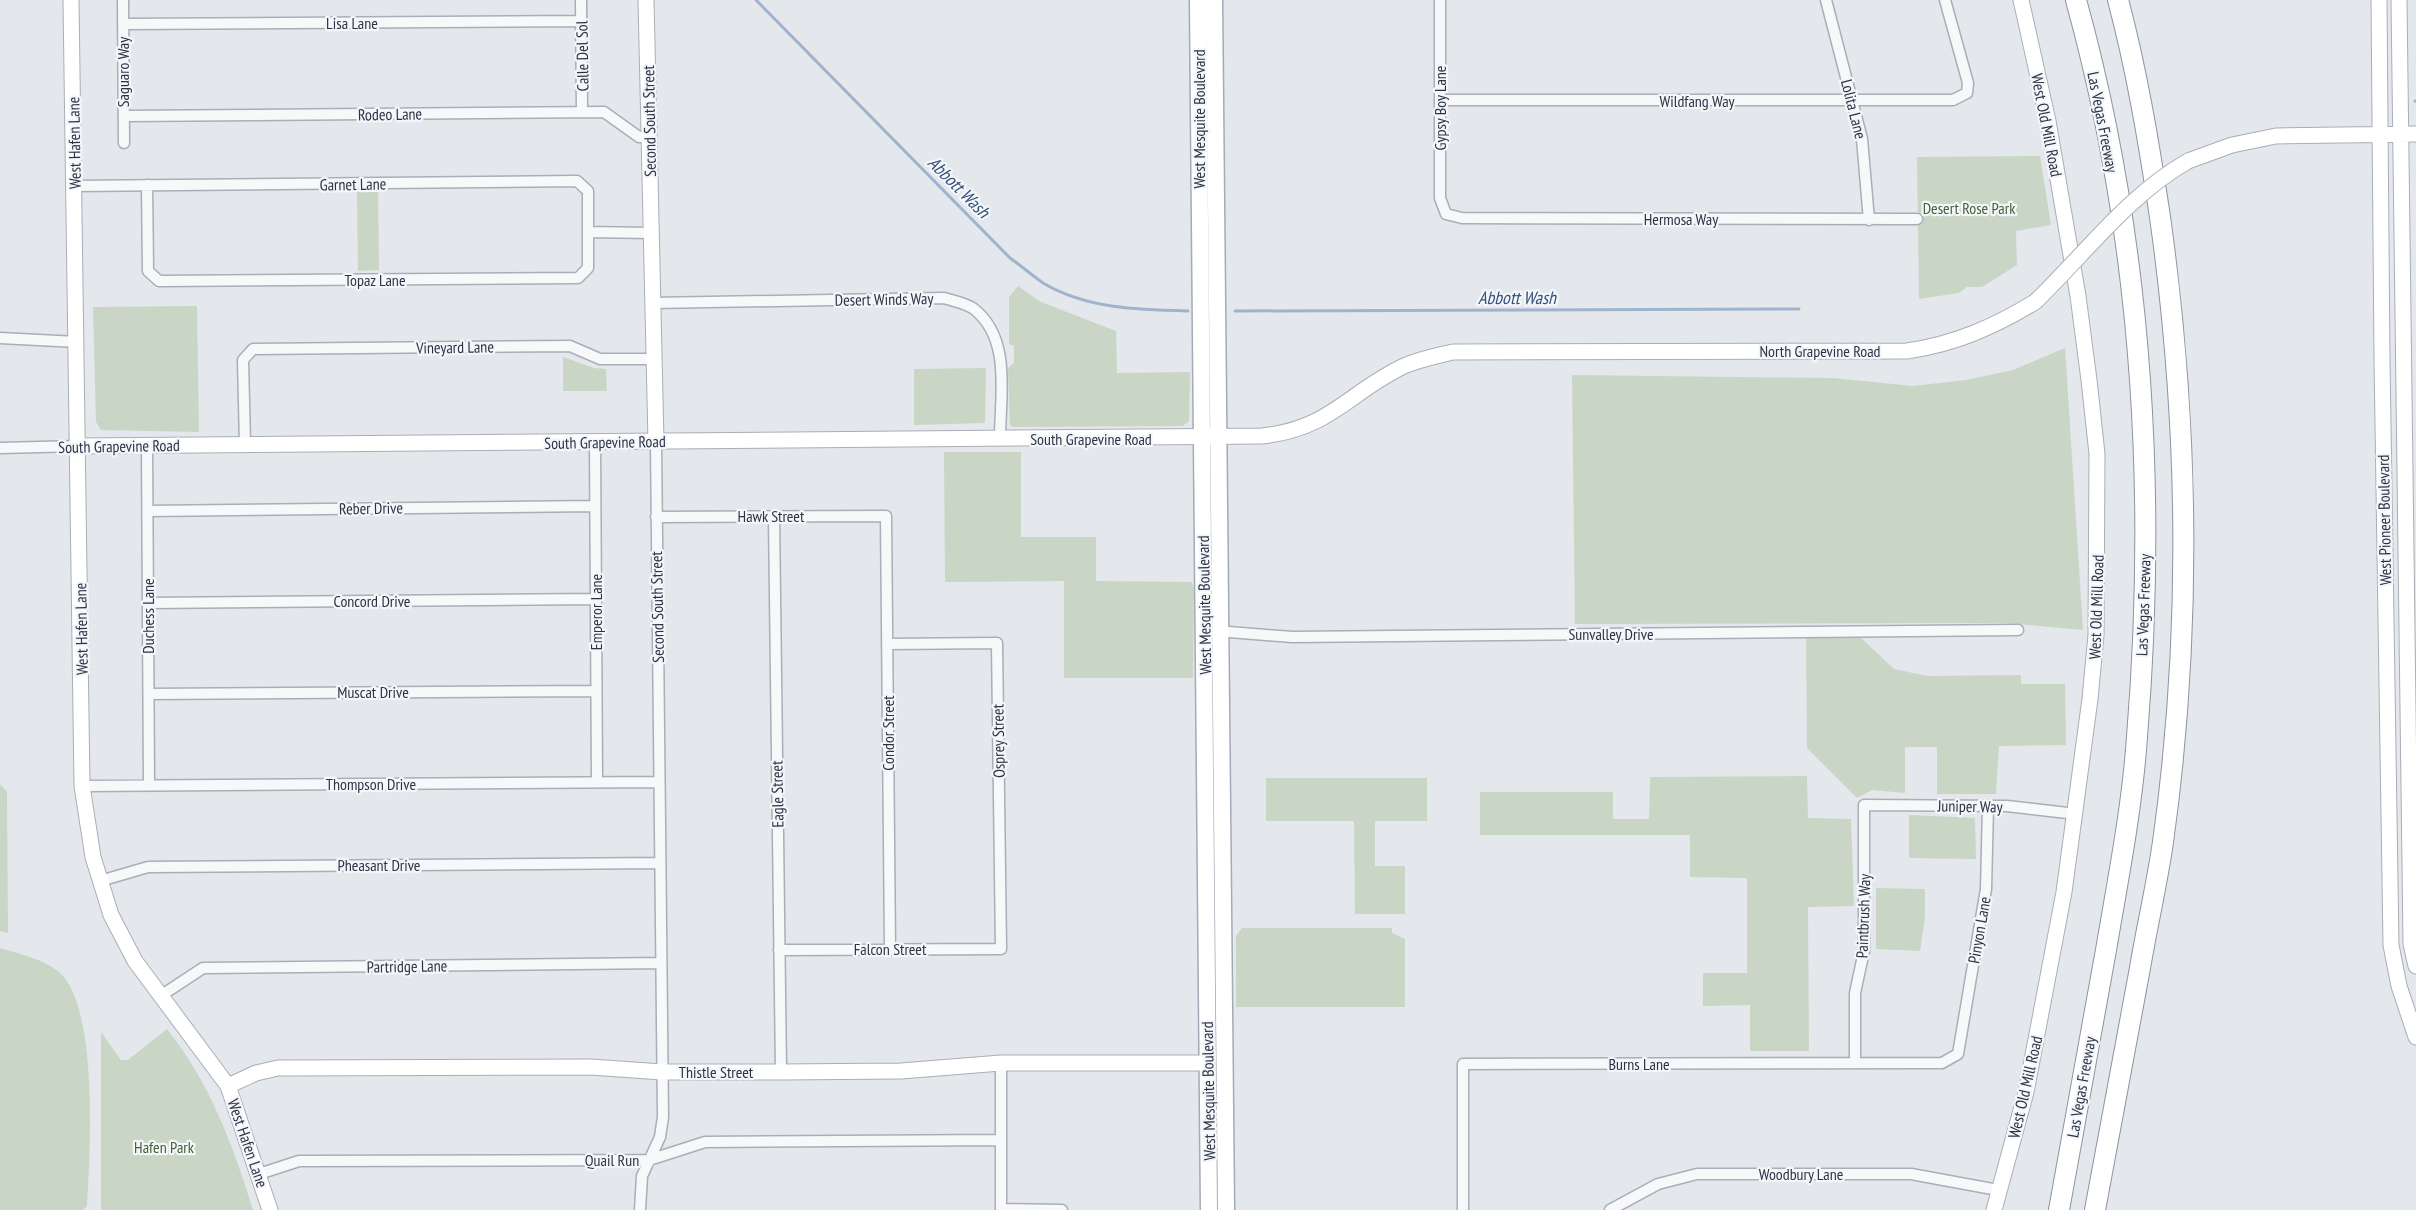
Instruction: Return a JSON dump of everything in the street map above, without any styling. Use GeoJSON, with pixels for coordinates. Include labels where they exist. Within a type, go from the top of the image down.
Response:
{"type":"FeatureCollection","features":[{"type":"Feature","properties":{"kind":"highway","name":"Las Vegas Freeway"},"geometry":{"type":"LineString","coordinates":[[2059,1210],[2126,831],[2137,739],[2146,509],[2140,383],[2130,279],[2111,150],[2076,0]]}},
{"type":"Feature","properties":{"kind":"highway"},"geometry":{"type":"LineString","coordinates":[[2095,1210],[2163,844],[2174,747],[2182,605],[2184,498],[2178,374],[2166,264],[2148,138],[2118,0]]}},
{"type":"Feature","properties":{"kind":"main road","name":"West Hafen Lane"},"geometry":{"type":"LineString","coordinates":[[71,0],[82,786],[85,820],[111,915],[135,961],[228,1086],[270,1210]]}},
{"type":"Feature","properties":{"kind":"main road","name":"Second South Street"},"geometry":{"type":"LineString","coordinates":[[646,0],[656,442]]}},
{"type":"Feature","properties":{"kind":"main road","name":"West Mesquite Boulevard"},"geometry":{"type":"LineString","coordinates":[[1198,0],[1207,146],[1211,438],[1216,1063],[1209,1210]]}},
{"type":"Feature","properties":{"kind":"main road","name":"West Mesquite Boulevard"},"geometry":{"type":"LineString","coordinates":[[1207,146],[1214,0]]}},
{"type":"Feature","properties":{"kind":"main road","name":"West Old Mill Road"},"geometry":{"type":"LineString","coordinates":[[1994,1210],[2026,1092],[2076,814],[2096,634],[2097,454],[2079,296],[2048,122],[2021,0]]}},
{"type":"Feature","properties":{"kind":"main road","name":"West Pioneer Boulevard"},"geometry":{"type":"LineString","coordinates":[[2379,0],[2391,945],[2399,986],[2416,1037]]}},
{"type":"Feature","properties":{"kind":"main road","name":"West Pioneer Boulevard"},"geometry":{"type":"LineString","coordinates":[[2399,0],[2409,134],[2408,689],[2411,944],[2416,966]]}},
{"type":"Feature","properties":{"kind":"main road","name":"North Grapevine Road"},"geometry":{"type":"LineString","coordinates":[[1211,438],[1284,434],[1307,427],[1404,366],[1427,357],[1453,352],[1907,351],[1937,346],[1975,334],[2035,302],[2075,264],[2101,231],[2129,203],[2161,177],[2188,161],[2232,145],[2276,136],[2409,134]]}},
{"type":"Feature","properties":{"kind":"main road","name":"South Grapevine Road"},"geometry":{"type":"LineString","coordinates":[[79,446],[1211,438]]}},
{"type":"Feature","properties":{"kind":"main road"},"geometry":{"type":"LineString","coordinates":[[2386,605],[2396,613],[2400,673],[2408,689]]}},
{"type":"Feature","properties":{"kind":"main road","name":"Thistle Street"},"geometry":{"type":"LineString","coordinates":[[228,1086],[256,1073],[278,1068],[591,1067],[662,1072],[781,1072],[901,1071],[1001,1063],[1216,1063]]}},
{"type":"Feature","properties":{"kind":"main road","name":"West Mesquite Boulevard"},"geometry":{"type":"LineString","coordinates":[[1216,1063],[1226,1210]]}},
{"type":"Feature","properties":{"kind":"street","name":"Saguaro Way"},"geometry":{"type":"LineString","coordinates":[[123,0],[124,143]]}},
{"type":"Feature","properties":{"kind":"street","name":"Calle Del Sol"},"geometry":{"type":"LineString","coordinates":[[581,0],[582,112]]}},
{"type":"Feature","properties":{"kind":"street","name":"Gypsy Boy Lane"},"geometry":{"type":"LineString","coordinates":[[1440,0],[1440,198],[1446,214]]}},
{"type":"Feature","properties":{"kind":"street","name":"Lolita Lane"},"geometry":{"type":"LineString","coordinates":[[1826,0],[1862,139],[1869,220]]}},
{"type":"Feature","properties":{"kind":"street","name":"Wildfang Way"},"geometry":{"type":"LineString","coordinates":[[1441,100],[1853,102],[1953,100],[1967,93],[1968,83],[1945,0]]}},
{"type":"Feature","properties":{"kind":"street","name":"Lisa Lane"},"geometry":{"type":"LineString","coordinates":[[123,24],[581,21]]}},
{"type":"Feature","properties":{"kind":"street","name":"Rodeo Lane"},"geometry":{"type":"LineString","coordinates":[[124,116],[604,112],[639,137],[649,137]]}},
{"type":"Feature","properties":{"kind":"street","name":"Garnet Lane"},"geometry":{"type":"LineString","coordinates":[[74,186],[577,182],[588,191],[588,232]]}},
{"type":"Feature","properties":{"kind":"street","name":"Topaz Lane"},"geometry":{"type":"LineString","coordinates":[[147,185],[148,271],[159,281],[578,278],[588,268],[588,232]]}},
{"type":"Feature","properties":{"kind":"street","name":"Hermosa Way"},"geometry":{"type":"LineString","coordinates":[[1446,214],[1462,218],[1917,219]]}},
{"type":"Feature","properties":{"kind":"street"},"geometry":{"type":"LineString","coordinates":[[588,232],[651,233]]}},
{"type":"Feature","properties":{"kind":"street","name":"Desert Winds Way"},"geometry":{"type":"LineString","coordinates":[[653,303],[944,298],[973,308],[990,326],[1000,350],[1000,439]]}},
{"type":"Feature","properties":{"kind":"street"},"geometry":{"type":"LineString","coordinates":[[0,338],[77,342]]}},
{"type":"Feature","properties":{"kind":"street","name":"Vineyard Lane"},"geometry":{"type":"LineString","coordinates":[[245,445],[243,360],[254,349],[570,346],[600,359],[654,359]]}},
{"type":"Feature","properties":{"kind":"street","name":"Emperor Lane"},"geometry":{"type":"LineString","coordinates":[[595,442],[597,783]]}},
{"type":"Feature","properties":{"kind":"street","name":"Second South Street"},"geometry":{"type":"LineString","coordinates":[[640,1210],[642,1176],[660,1137],[663,1117],[656,442]]}},
{"type":"Feature","properties":{"kind":"street","name":"South Grapevine Road"},"geometry":{"type":"LineString","coordinates":[[0,448],[79,446]]}},
{"type":"Feature","properties":{"kind":"street","name":"Duchess Lane"},"geometry":{"type":"LineString","coordinates":[[147,446],[149,786]]}},
{"type":"Feature","properties":{"kind":"street","name":"Reber Drive"},"geometry":{"type":"LineString","coordinates":[[147,511],[595,506]]}},
{"type":"Feature","properties":{"kind":"street","name":"Eagle Street"},"geometry":{"type":"LineString","coordinates":[[774,516],[781,1072]]}},
{"type":"Feature","properties":{"kind":"street","name":"Hawk Street"},"geometry":{"type":"LineString","coordinates":[[656,517],[886,516]]}},
{"type":"Feature","properties":{"kind":"street","name":"Condor Street"},"geometry":{"type":"LineString","coordinates":[[886,516],[890,949]]}},
{"type":"Feature","properties":{"kind":"street","name":"Concord Drive"},"geometry":{"type":"LineString","coordinates":[[148,603],[596,599]]}},
{"type":"Feature","properties":{"kind":"street","name":"Sunvalley Drive"},"geometry":{"type":"LineString","coordinates":[[1212,631],[1292,637],[2018,630]]}},
{"type":"Feature","properties":{"kind":"street","name":"Osprey Street"},"geometry":{"type":"LineString","coordinates":[[887,644],[997,643],[1001,949]]}},
{"type":"Feature","properties":{"kind":"street","name":"Muscat Drive"},"geometry":{"type":"LineString","coordinates":[[149,694],[596,691]]}},
{"type":"Feature","properties":{"kind":"street","name":"Thompson Drive"},"geometry":{"type":"LineString","coordinates":[[82,786],[659,782]]}},
{"type":"Feature","properties":{"kind":"street","name":"Juniper Way"},"geometry":{"type":"LineString","coordinates":[[1864,805],[1989,806],[2076,814]]}},
{"type":"Feature","properties":{"kind":"street","name":"Paintbrush Way"},"geometry":{"type":"LineString","coordinates":[[1856,1063],[1855,993],[1864,951],[1864,805]]}},
{"type":"Feature","properties":{"kind":"street","name":"Pinyon Lane"},"geometry":{"type":"LineString","coordinates":[[1958,1054],[1986,889],[1989,806]]}},
{"type":"Feature","properties":{"kind":"street","name":"Pheasant Drive"},"geometry":{"type":"LineString","coordinates":[[100,881],[148,867],[660,863]]}},
{"type":"Feature","properties":{"kind":"street","name":"Falcon Street"},"geometry":{"type":"LineString","coordinates":[[779,950],[1001,949]]}},
{"type":"Feature","properties":{"kind":"street","name":"Partridge Lane"},"geometry":{"type":"LineString","coordinates":[[162,995],[203,968],[661,963]]}},
{"type":"Feature","properties":{"kind":"street","name":"Burns Lane"},"geometry":{"type":"LineString","coordinates":[[1463,1210],[1462,1064],[1942,1063],[1958,1054]]}},
{"type":"Feature","properties":{"kind":"street"},"geometry":{"type":"LineString","coordinates":[[1001,1063],[1002,1210],[1062,1210]]}},
{"type":"Feature","properties":{"kind":"street","name":"Quail Run"},"geometry":{"type":"LineString","coordinates":[[259,1174],[299,1161],[649,1160],[705,1142],[1001,1140]]}},
{"type":"Feature","properties":{"kind":"street","name":"Woodbury Lane"},"geometry":{"type":"LineString","coordinates":[[1610,1210],[1658,1184],[1697,1174],[1911,1174],[1998,1190]]}},
{"type":"Feature","properties":{"kind":"green space","name":"Desert Rose Park"},"geometry":{"type":"Polygon","coordinates":[[[2040,156],[2051,225],[2016,231],[2017,265],[1982,287],[1967,287],[1959,293],[1919,299],[1917,157],[2040,156]]]}},
{"type":"Feature","properties":{"kind":"green space"},"geometry":{"type":"Polygon","coordinates":[[[357,192],[378,192],[379,270],[358,271],[357,192]]]}},
{"type":"Feature","properties":{"kind":"green space"},"geometry":{"type":"Polygon","coordinates":[[[1018,286],[1041,302],[1116,331],[1117,373],[1190,372],[1189,421],[1183,426],[1013,427],[1010,425],[1008,368],[1014,363],[1014,346],[1009,344],[1009,297],[1018,286]]]}},
{"type":"Feature","properties":{"kind":"green space"},"geometry":{"type":"Polygon","coordinates":[[[197,306],[199,432],[101,430],[96,422],[93,307],[197,306]]]}},
{"type":"Feature","properties":{"kind":"green space"},"geometry":{"type":"Polygon","coordinates":[[[2065,348],[2083,630],[2006,623],[1575,624],[1572,375],[1833,378],[1913,386],[1966,380],[2013,370],[2065,348]]]}},
{"type":"Feature","properties":{"kind":"green space"},"geometry":{"type":"Polygon","coordinates":[[[563,357],[594,368],[606,369],[607,391],[563,391],[563,357]]]}},
{"type":"Feature","properties":{"kind":"green space"},"geometry":{"type":"Polygon","coordinates":[[[986,368],[985,423],[914,425],[914,369],[986,368]]]}},
{"type":"Feature","properties":{"kind":"green space"},"geometry":{"type":"Polygon","coordinates":[[[944,452],[1021,452],[1021,537],[1096,537],[1096,581],[1191,582],[1194,587],[1193,678],[1064,678],[1064,581],[945,582],[944,452]]]}},
{"type":"Feature","properties":{"kind":"green space"},"geometry":{"type":"Polygon","coordinates":[[[1860,637],[1894,669],[1927,676],[2021,675],[2021,684],[2065,684],[2066,745],[1999,746],[1996,794],[1937,794],[1937,747],[1905,747],[1905,793],[1872,790],[1857,798],[1807,748],[1806,638],[1860,637]]]}},
{"type":"Feature","properties":{"kind":"green space"},"geometry":{"type":"Polygon","coordinates":[[[1807,776],[1808,818],[1851,819],[1854,906],[1808,907],[1809,1051],[1750,1051],[1750,1005],[1703,1006],[1703,973],[1747,973],[1747,878],[1690,877],[1690,835],[1480,835],[1480,792],[1613,792],[1613,819],[1649,819],[1650,777],[1807,776]]]}},
{"type":"Feature","properties":{"kind":"green space"},"geometry":{"type":"Polygon","coordinates":[[[1266,778],[1427,778],[1427,821],[1375,821],[1375,866],[1405,866],[1405,914],[1355,914],[1354,821],[1266,821],[1266,778]]]}},
{"type":"Feature","properties":{"kind":"green space"},"geometry":{"type":"Polygon","coordinates":[[[0,784],[7,792],[8,933],[0,931],[0,784]]]}},
{"type":"Feature","properties":{"kind":"green space"},"geometry":{"type":"Polygon","coordinates":[[[1909,815],[1975,818],[1976,859],[1909,858],[1909,815]]]}},
{"type":"Feature","properties":{"kind":"green space"},"geometry":{"type":"Polygon","coordinates":[[[1876,888],[1925,889],[1925,917],[1920,951],[1876,949],[1876,888]]]}},
{"type":"Feature","properties":{"kind":"green space"},"geometry":{"type":"Polygon","coordinates":[[[1242,928],[1392,928],[1392,933],[1405,939],[1405,1007],[1236,1007],[1236,936],[1242,928]]]}},
{"type":"Feature","properties":{"kind":"green space"},"geometry":{"type":"Polygon","coordinates":[[[0,948],[39,960],[59,972],[72,990],[81,1016],[86,1048],[90,1119],[87,1206],[83,1210],[0,1210],[0,948]]]}},
{"type":"Feature","properties":{"kind":"green space","name":"Hafen Park"},"geometry":{"type":"Polygon","coordinates":[[[167,1029],[196,1071],[219,1115],[253,1210],[101,1210],[101,1032],[121,1060],[128,1060],[167,1029]]]}},
{"type":"Feature","properties":{"kind":"waterway","name":"Abbott Wash"},"geometry":{"type":"LineString","coordinates":[[756,0],[1010,258],[1043,283],[1060,292],[1095,303],[1132,309],[1188,311]]}},
{"type":"Feature","properties":{"kind":"waterway","name":"Abbott Wash"},"geometry":{"type":"LineString","coordinates":[[1235,311],[1799,309]]}}]}
